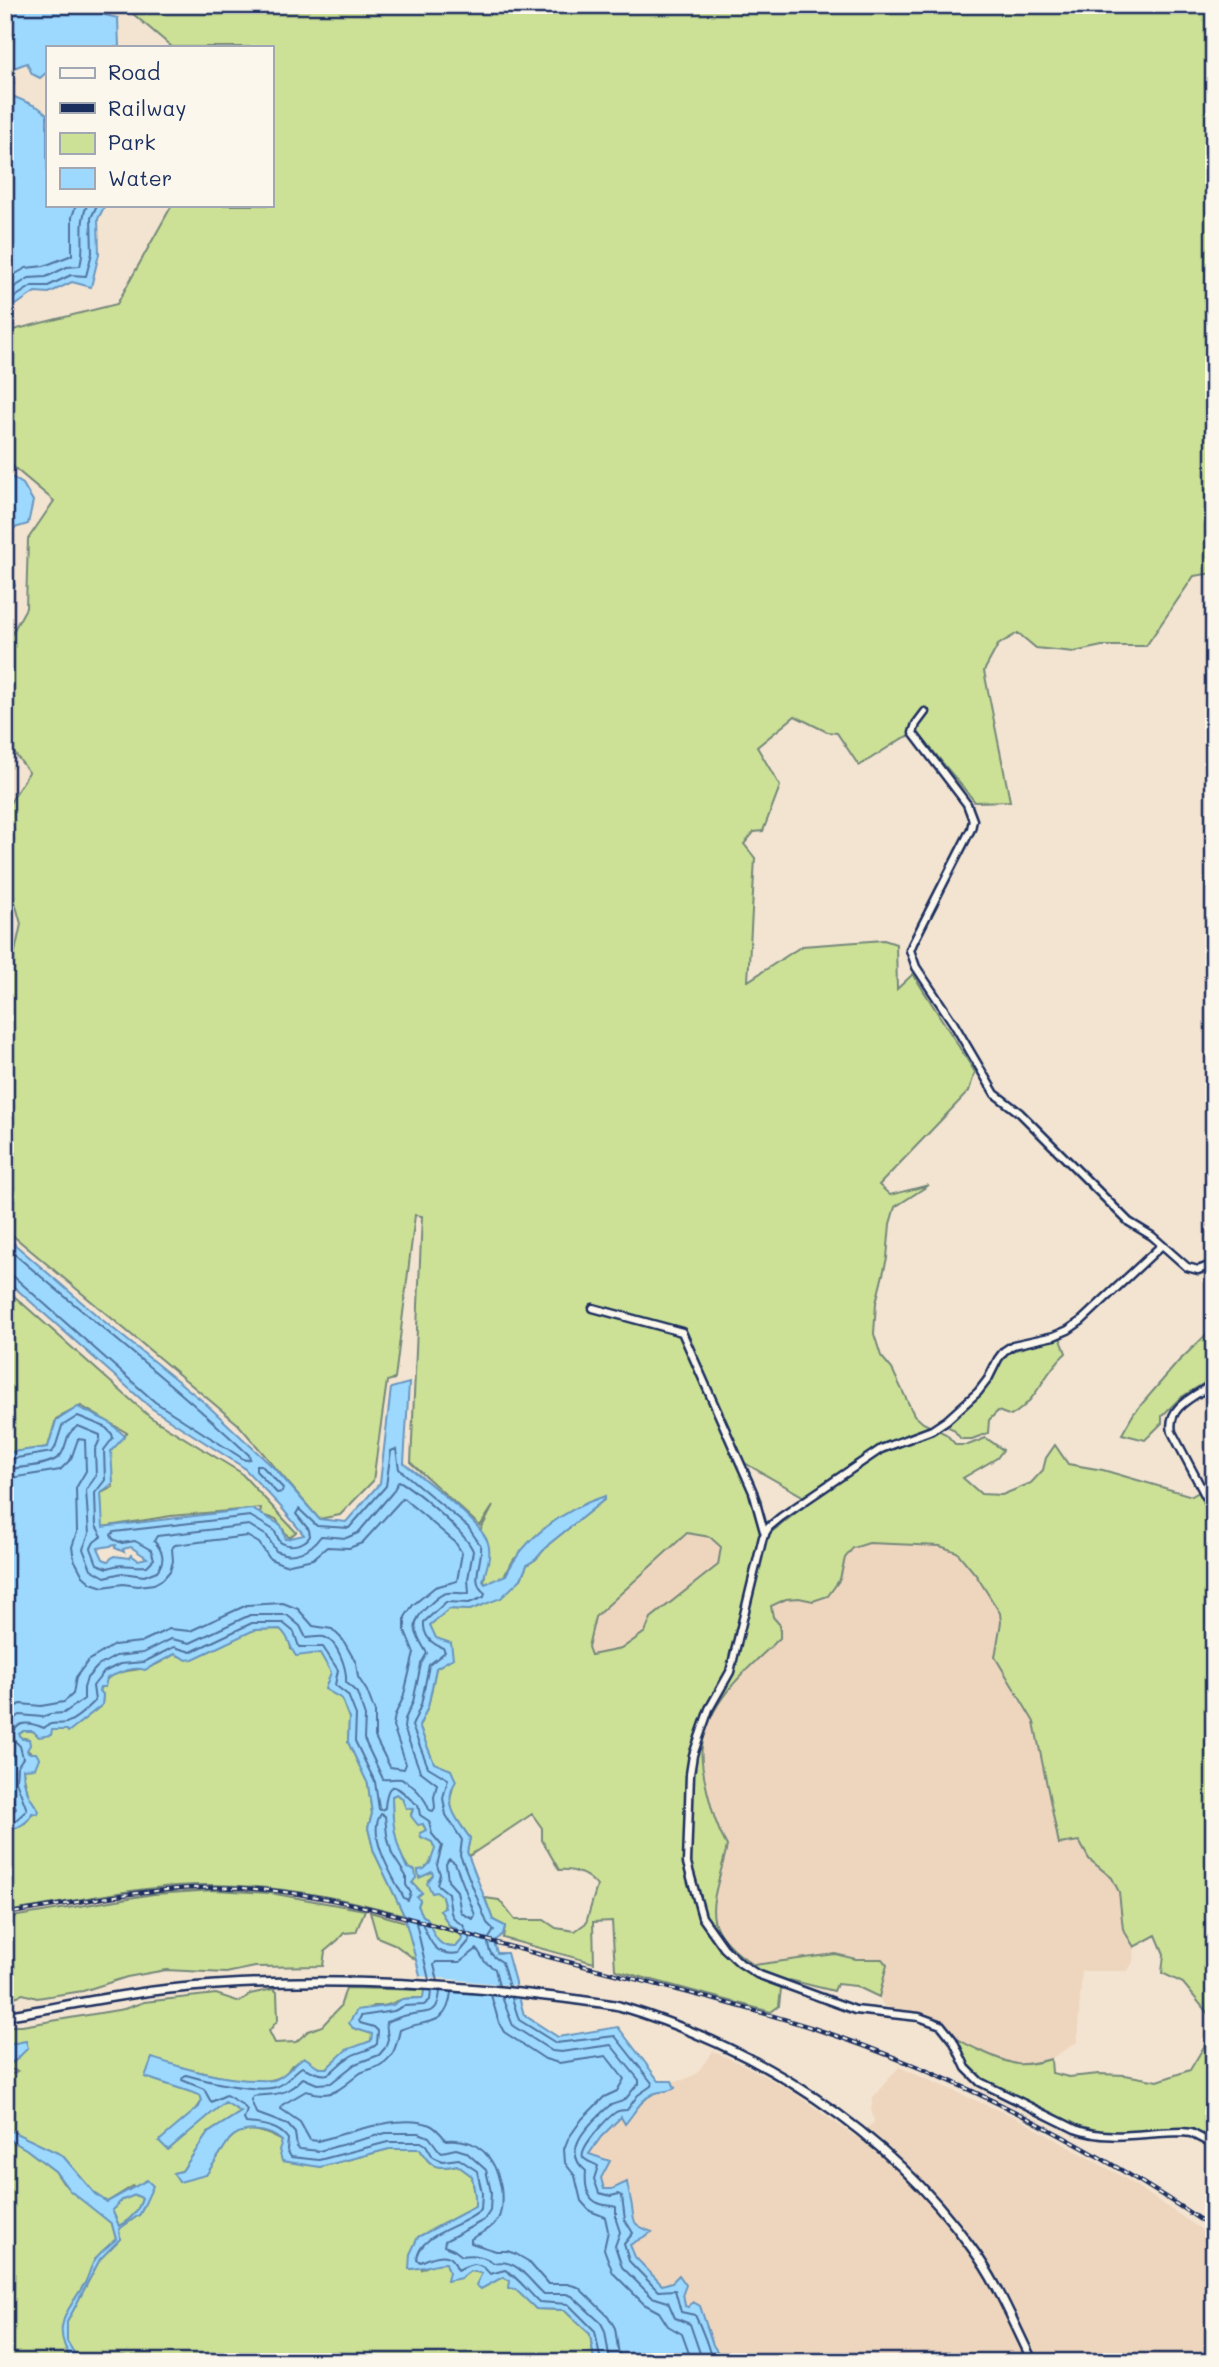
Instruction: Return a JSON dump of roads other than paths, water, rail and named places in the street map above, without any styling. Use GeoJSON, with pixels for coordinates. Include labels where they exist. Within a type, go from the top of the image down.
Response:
{"type":"FeatureCollection","features":[{"type":"Feature","properties":{"kind":"street"},"geometry":{"type":"LineString","coordinates":[[925,712],[913,733],[967,804],[973,820],[971,829],[913,943],[911,950],[916,967],[954,1024],[995,1094],[1025,1118],[1129,1222],[1192,1269],[1202,1269],[1214,1264]]}},
{"type":"Feature","properties":{"kind":"street"},"geometry":{"type":"LineString","coordinates":[[1162,1245],[1068,1330],[1054,1336],[1013,1345],[1004,1351],[978,1392],[947,1420],[932,1430],[881,1449],[769,1527],[730,1672],[709,1709],[693,1755],[687,1863],[702,1917],[710,1930],[740,1963],[757,1974],[855,2010],[919,2017],[941,2025],[953,2040],[965,2068],[975,2078],[1075,2130],[1106,2137],[1192,2133],[1214,2145]]}},
{"type":"Feature","properties":{"kind":"street"},"geometry":{"type":"LineString","coordinates":[[593,1308],[682,1332],[744,1468],[765,1535]]}},
{"type":"Feature","properties":{"kind":"street"},"geometry":{"type":"LineString","coordinates":[[1214,1383],[1181,1405],[1172,1415],[1170,1425],[1214,1512]]}},
{"type":"Feature","properties":{"kind":"street"},"geometry":{"type":"LineString","coordinates":[[5,2016],[154,1991],[213,1985],[339,1980],[418,1983],[617,2005],[700,2035],[794,2084],[849,2122],[887,2154],[940,2208],[970,2245],[995,2283],[1032,2360]]}},
{"type":"Feature","properties":{"kind":"water"},"geometry":{"type":"Polygon","coordinates":[[[5,5],[99,5],[105,15],[118,18],[119,46],[46,46],[46,73],[40,78],[32,74],[27,63],[11,69],[14,84],[5,91],[5,5]]]}},
{"type":"Feature","properties":{"kind":"water"},"geometry":{"type":"Polygon","coordinates":[[[10,95],[46,113],[46,206],[104,206],[98,219],[99,254],[91,287],[72,282],[49,293],[35,292],[13,307],[11,315],[5,316],[5,112],[13,106],[10,95]]]}},
{"type":"Feature","properties":{"kind":"water"},"geometry":{"type":"Polygon","coordinates":[[[5,473],[23,484],[33,501],[28,524],[5,531],[5,473]]]}},
{"type":"Feature","properties":{"kind":"water"},"geometry":{"type":"Polygon","coordinates":[[[5,545],[10,548],[9,563],[15,586],[5,591],[5,545]]]}},
{"type":"Feature","properties":{"kind":"water"},"geometry":{"type":"Polygon","coordinates":[[[5,1236],[205,1403],[277,1471],[319,1519],[346,1522],[380,1483],[391,1388],[409,1383],[404,1463],[463,1512],[483,1534],[489,1552],[483,1581],[485,1584],[506,1575],[523,1548],[547,1526],[575,1508],[605,1496],[605,1499],[527,1565],[521,1579],[501,1598],[470,1610],[449,1609],[430,1625],[436,1638],[451,1643],[453,1658],[436,1668],[428,1707],[419,1726],[434,1763],[451,1770],[456,1781],[450,1797],[453,1811],[470,1838],[467,1852],[493,1920],[505,1926],[503,1934],[494,1942],[497,1953],[507,1953],[524,2015],[558,2037],[618,2027],[659,2081],[672,2081],[675,2088],[648,2097],[625,2124],[621,2117],[589,2154],[610,2161],[601,2178],[604,2189],[612,2189],[627,2182],[634,2221],[638,2226],[652,2232],[630,2245],[635,2257],[662,2285],[672,2282],[679,2275],[686,2285],[683,2293],[685,2306],[688,2307],[693,2302],[700,2306],[713,2345],[720,2356],[717,2362],[593,2362],[590,2334],[565,2310],[536,2309],[515,2289],[509,2288],[510,2281],[503,2277],[481,2289],[476,2285],[482,2273],[470,2271],[461,2278],[447,2281],[449,2272],[446,2263],[409,2269],[410,2254],[418,2237],[475,2207],[472,2176],[457,2165],[435,2166],[420,2149],[389,2149],[320,2167],[282,2161],[279,2150],[282,2141],[256,2130],[234,2135],[206,2175],[179,2182],[173,2173],[182,2171],[208,2133],[241,2112],[225,2102],[168,2150],[159,2141],[199,2107],[202,2100],[200,2095],[145,2077],[152,2058],[204,2073],[244,2080],[274,2080],[304,2057],[320,2068],[327,2068],[346,2050],[371,2041],[372,2034],[353,2028],[349,2023],[357,2010],[393,2005],[402,1999],[423,1998],[424,1990],[404,1915],[374,1852],[368,1828],[372,1814],[368,1784],[348,1742],[349,1718],[342,1699],[325,1689],[331,1672],[320,1653],[296,1656],[286,1635],[280,1629],[254,1630],[193,1659],[187,1660],[175,1654],[145,1670],[131,1669],[117,1674],[107,1678],[105,1687],[100,1687],[99,1691],[103,1694],[102,1705],[68,1732],[52,1730],[51,1735],[39,1737],[33,1731],[23,1731],[19,1734],[22,1739],[29,1739],[28,1753],[36,1753],[39,1758],[35,1768],[23,1769],[27,1792],[39,1811],[38,1814],[32,1813],[22,1825],[5,1832],[5,1448],[6,1453],[48,1447],[56,1421],[78,1407],[109,1422],[125,1436],[111,1451],[113,1483],[101,1493],[103,1527],[252,1509],[281,1525],[286,1539],[304,1535],[243,1467],[151,1408],[5,1279],[5,1236]],[[116,1545],[98,1548],[103,1559],[108,1561],[114,1556],[129,1558],[131,1555],[138,1560],[147,1558],[131,1547],[123,1549],[124,1552],[115,1548],[116,1545]],[[397,1794],[392,1796],[395,1833],[407,1868],[415,1870],[416,1878],[412,1883],[422,1893],[417,1897],[420,1900],[418,1906],[440,1943],[456,1947],[463,1939],[457,1929],[449,1925],[440,1910],[445,1908],[442,1896],[436,1892],[432,1893],[427,1883],[433,1875],[432,1872],[419,1878],[418,1870],[424,1869],[430,1863],[435,1849],[432,1842],[421,1837],[420,1833],[426,1830],[423,1824],[418,1825],[411,1816],[413,1809],[406,1808],[397,1794]]]}},
{"type":"Feature","properties":{"kind":"water"},"geometry":{"type":"Polygon","coordinates":[[[26,2041],[28,2048],[5,2066],[5,2045],[26,2041]]]}},
{"type":"Feature","properties":{"kind":"water"},"geometry":{"type":"Polygon","coordinates":[[[5,2128],[62,2155],[95,2194],[107,2202],[147,2180],[153,2186],[140,2214],[119,2229],[120,2239],[100,2259],[67,2322],[67,2341],[74,2353],[85,2362],[73,2362],[66,2350],[62,2339],[63,2321],[96,2258],[116,2239],[112,2224],[69,2190],[55,2171],[5,2137],[5,2128]],[[135,2195],[122,2200],[112,2210],[119,2226],[134,2215],[142,2198],[135,2195]]]}},
{"type":"Feature","properties":{"kind":"railway"},"geometry":{"type":"LineString","coordinates":[[5,1914],[152,1891],[211,1887],[278,1891],[389,1913],[813,2028],[919,2067],[1070,2141],[1214,2229]]}}]}
